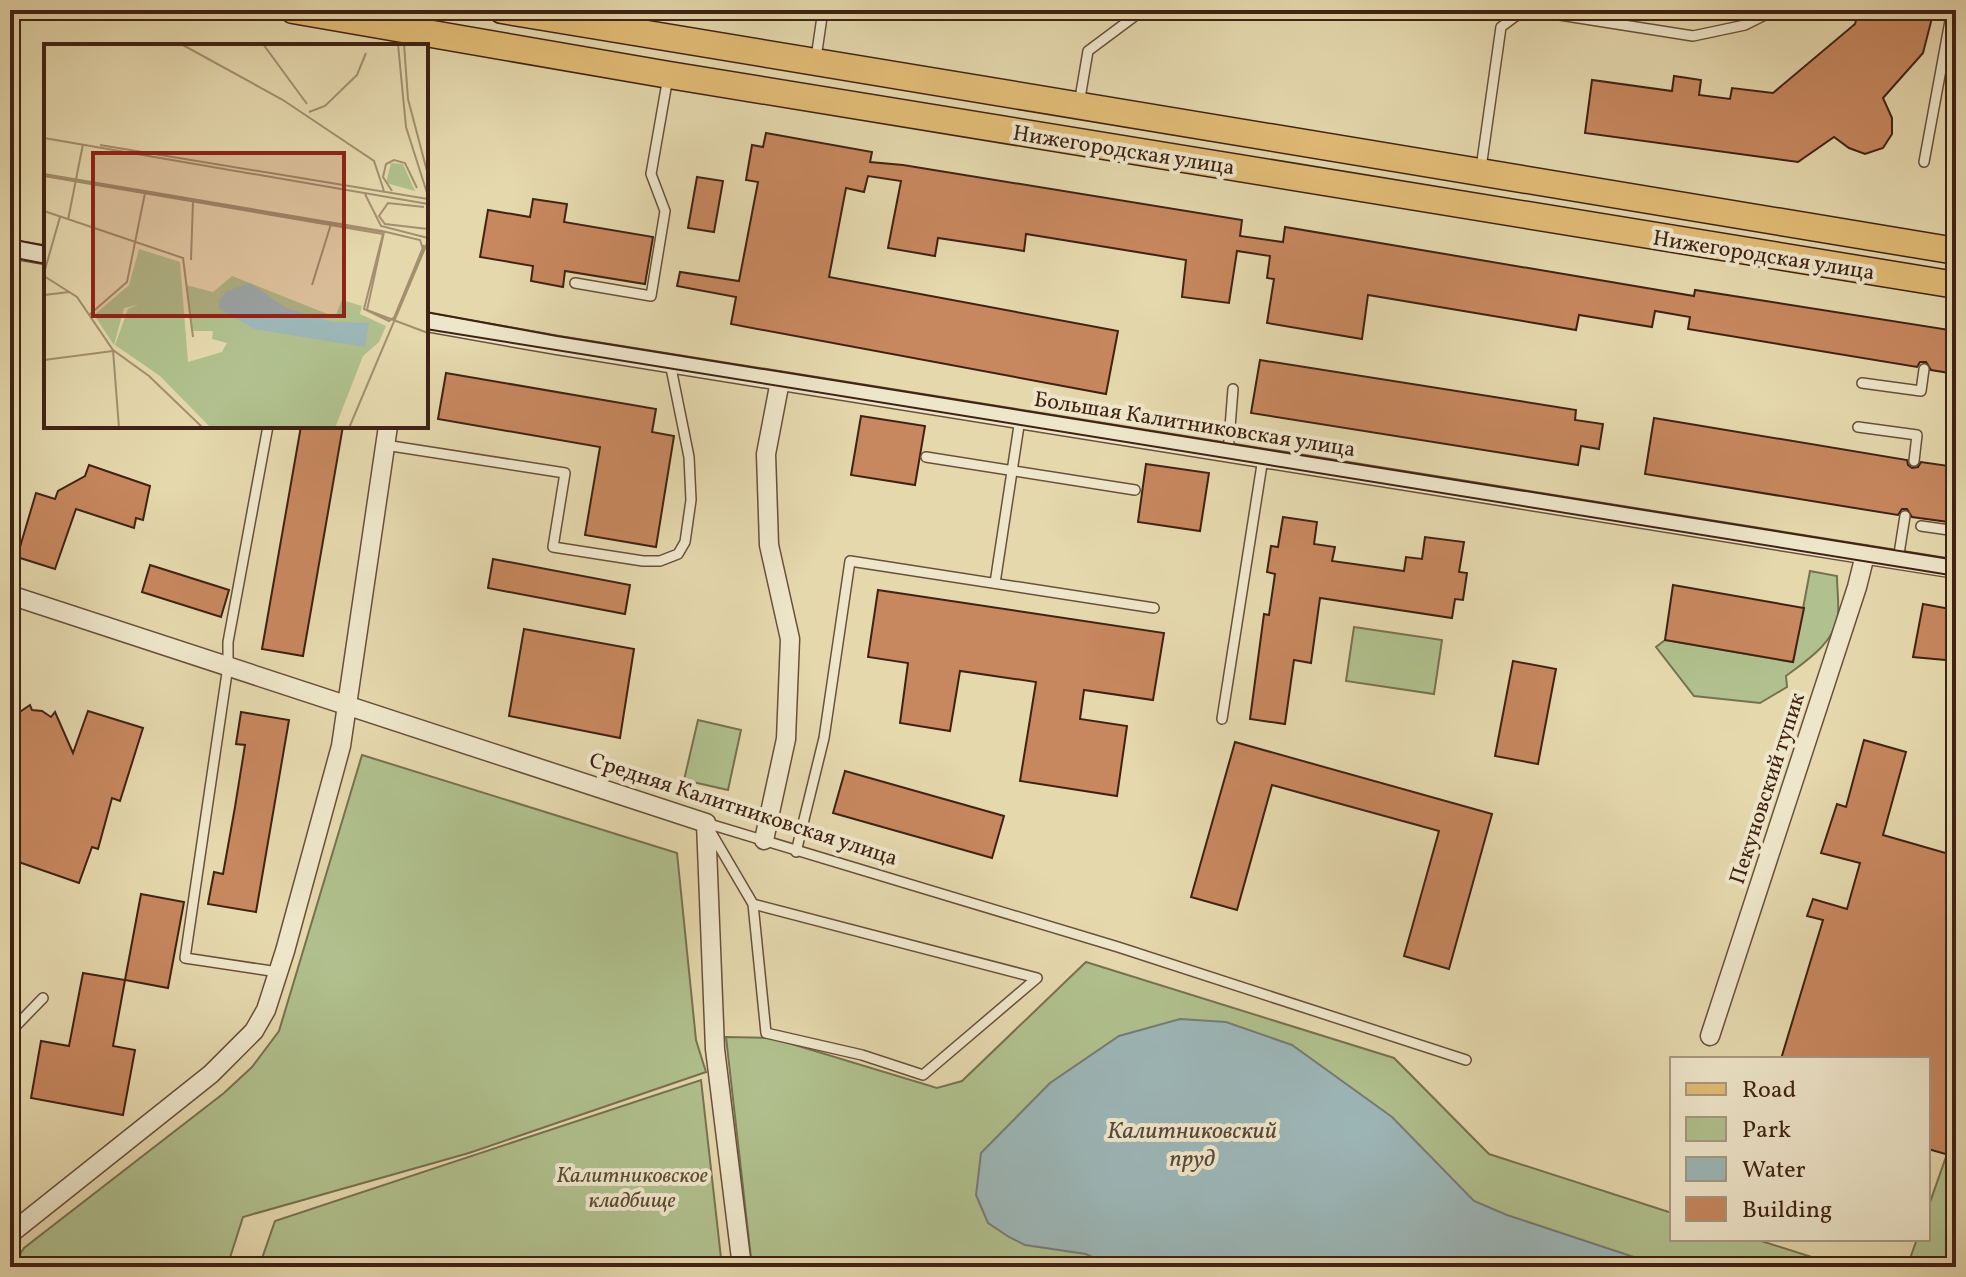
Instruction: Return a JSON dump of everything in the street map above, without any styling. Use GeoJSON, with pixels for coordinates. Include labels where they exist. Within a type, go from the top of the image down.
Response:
{"type":"FeatureCollection","features":[{"type":"Feature","properties":{"kind":"main road","name":"Нижегородская улица"},"geometry":{"type":"LineString","coordinates":[[293,10],[669,75],[1956,285]]}},
{"type":"Feature","properties":{"kind":"main road","name":"Нижегородская улица"},"geometry":{"type":"LineString","coordinates":[[502,10],[537,13],[815,63],[1079,104],[1956,251]]}},
{"type":"Feature","properties":{"kind":"street"},"geometry":{"type":"LineString","coordinates":[[10,249],[44,255]]}},
{"type":"Feature","properties":{"kind":"street","name":"Большая Калитниковская улица"},"geometry":{"type":"LineString","coordinates":[[428,322],[1956,569]]}},
{"type":"Feature","properties":{"kind":"street"},"geometry":{"type":"LineString","coordinates":[[764,840],[786,739],[790,639],[769,545],[766,454],[780,381]]}},
{"type":"Feature","properties":{"kind":"street"},"geometry":{"type":"LineString","coordinates":[[10,1234],[211,1074],[254,1031],[266,1010],[341,746],[388,428]]}},
{"type":"Feature","properties":{"kind":"street","name":"Пекуновский тупик"},"geometry":{"type":"LineString","coordinates":[[1710,1036],[1865,555]]}},
{"type":"Feature","properties":{"kind":"street","name":"Средняя Калитниковская улица"},"geometry":{"type":"LineString","coordinates":[[10,595],[706,823]]}},
{"type":"Feature","properties":{"kind":"street"},"geometry":{"type":"LineString","coordinates":[[706,823],[715,1049],[742,1267]]}},
{"type":"Feature","properties":{"kind":"lane"},"geometry":{"type":"LineString","coordinates":[[815,63],[823,10]]}},
{"type":"Feature","properties":{"kind":"lane"},"geometry":{"type":"LineString","coordinates":[[1079,104],[1088,51],[1143,10]]}},
{"type":"Feature","properties":{"kind":"lane"},"geometry":{"type":"LineString","coordinates":[[1480,171],[1501,27],[1526,10],[1693,36],[1745,25],[1775,10]]}},
{"type":"Feature","properties":{"kind":"lane"},"geometry":{"type":"LineString","coordinates":[[1924,162],[1952,10]]}},
{"type":"Feature","properties":{"kind":"lane"},"geometry":{"type":"LineString","coordinates":[[575,283],[651,296],[665,211],[651,174],[669,75]]}},
{"type":"Feature","properties":{"kind":"lane"},"geometry":{"type":"LineString","coordinates":[[385,445],[565,473],[553,547],[660,561],[678,554],[685,542],[691,500],[689,457],[670,363]]}},
{"type":"Feature","properties":{"kind":"lane"},"geometry":{"type":"LineString","coordinates":[[1862,383],[1921,391],[1924,369]]}},
{"type":"Feature","properties":{"kind":"lane"},"geometry":{"type":"LineString","coordinates":[[1228,453],[1233,389]]}},
{"type":"Feature","properties":{"kind":"lane"},"geometry":{"type":"LineString","coordinates":[[995,583],[1020,419]]}},
{"type":"Feature","properties":{"kind":"lane"},"geometry":{"type":"LineString","coordinates":[[1858,427],[1917,435],[1914,461]]}},
{"type":"Feature","properties":{"kind":"lane"},"geometry":{"type":"LineString","coordinates":[[268,428],[228,642],[228,666],[185,958],[278,972]]}},
{"type":"Feature","properties":{"kind":"lane"},"geometry":{"type":"LineString","coordinates":[[926,457],[1135,490]]}},
{"type":"Feature","properties":{"kind":"lane"},"geometry":{"type":"LineString","coordinates":[[1222,719],[1263,458]]}},
{"type":"Feature","properties":{"kind":"lane"},"geometry":{"type":"LineString","coordinates":[[1898,560],[1905,516]]}},
{"type":"Feature","properties":{"kind":"lane"},"geometry":{"type":"LineString","coordinates":[[1921,526],[1956,531]]}},
{"type":"Feature","properties":{"kind":"lane"},"geometry":{"type":"LineString","coordinates":[[796,852],[824,738],[850,561],[1154,608]]}},
{"type":"Feature","properties":{"kind":"lane"},"geometry":{"type":"LineString","coordinates":[[706,823],[753,904],[766,1033],[862,1055],[923,1075],[1037,978],[753,904]]}},
{"type":"Feature","properties":{"kind":"lane","name":"Средняя Калитниковская улица"},"geometry":{"type":"LineString","coordinates":[[706,823],[1118,947],[1466,1060]]}},
{"type":"Feature","properties":{"kind":"lane"},"geometry":{"type":"LineString","coordinates":[[10,1032],[43,998]]}},
{"type":"Feature","properties":{"kind":"green space"},"geometry":{"type":"Polygon","coordinates":[[[1810,571],[1837,576],[1836,624],[1819,650],[1786,676],[1787,687],[1760,703],[1694,696],[1656,647],[1665,640],[1793,662],[1810,571]]]}},
{"type":"Feature","properties":{"kind":"green space"},"geometry":{"type":"Polygon","coordinates":[[[1354,627],[1442,640],[1434,694],[1346,681],[1354,627]]]}},
{"type":"Feature","properties":{"kind":"green space"},"geometry":{"type":"Polygon","coordinates":[[[698,720],[741,730],[728,790],[684,780],[698,720]]]}},
{"type":"Feature","properties":{"kind":"green space"},"geometry":{"type":"Polygon","coordinates":[[[362,755],[677,853],[696,1040],[706,1072],[469,1153],[243,1217],[227,1267],[12,1267],[24,1248],[224,1093],[252,1067],[279,1031],[362,755]]]}},
{"type":"Feature","properties":{"kind":"green space"},"geometry":{"type":"Polygon","coordinates":[[[1086,962],[1394,1058],[1489,1154],[1670,1212],[1670,1241],[1761,1241],[1843,1267],[752,1267],[726,1037],[772,1038],[937,1088],[962,1081],[1086,962]]]}},
{"type":"Feature","properties":{"kind":"green space","name":"Калитниковское кладбище"},"geometry":{"type":"Polygon","coordinates":[[[701,1080],[722,1267],[259,1267],[275,1221],[701,1080]]]}},
{"type":"Feature","properties":{"kind":"green space"},"geometry":{"type":"Polygon","coordinates":[[[1947,1154],[1956,1157],[1956,1267],[1907,1267],[1916,1241],[1930,1241],[1930,1202],[1947,1154]]]}},
{"type":"Feature","properties":{"kind":"water","name":"Калитниковский пруд"},"geometry":{"type":"Polygon","coordinates":[[[1180,1019],[1226,1022],[1292,1045],[1392,1117],[1474,1201],[1664,1267],[1113,1267],[1086,1254],[1025,1245],[988,1223],[976,1195],[981,1153],[1050,1083],[1119,1036],[1180,1019]]]}},
{"type":"Feature","properties":{"kind":"building"},"geometry":{"type":"Polygon","coordinates":[[[1859,10],[1934,10],[1923,53],[1883,98],[1892,118],[1892,134],[1883,148],[1865,154],[1849,148],[1834,137],[1798,162],[1585,133],[1592,80],[1672,91],[1674,76],[1701,80],[1699,95],[1730,99],[1732,88],[1773,93],[1855,24],[1859,10]]]}},
{"type":"Feature","properties":{"kind":"building"},"geometry":{"type":"Polygon","coordinates":[[[766,133],[872,152],[870,162],[1242,220],[1240,236],[1283,242],[1285,227],[1694,296],[1695,290],[1956,331],[1956,374],[1931,370],[1926,362],[1920,362],[1917,367],[1688,329],[1690,317],[1655,311],[1652,327],[1579,315],[1576,330],[1368,295],[1362,339],[1267,323],[1274,279],[1267,278],[1270,256],[1237,251],[1229,303],[1182,297],[1186,260],[1026,234],[1024,251],[938,238],[935,256],[888,248],[901,181],[868,176],[864,192],[846,188],[829,277],[1118,331],[1106,394],[731,324],[736,297],[677,286],[680,272],[739,281],[758,182],[746,180],[752,145],[763,147],[766,133]]]}},
{"type":"Feature","properties":{"kind":"building"},"geometry":{"type":"Polygon","coordinates":[[[697,177],[723,181],[714,232],[688,228],[697,177]]]}},
{"type":"Feature","properties":{"kind":"building"},"geometry":{"type":"Polygon","coordinates":[[[533,199],[567,204],[564,222],[653,237],[645,284],[565,271],[563,287],[531,281],[533,266],[480,257],[488,210],[530,217],[533,199]]]}},
{"type":"Feature","properties":{"kind":"building"},"geometry":{"type":"Polygon","coordinates":[[[1260,360],[1576,410],[1575,420],[1603,424],[1599,449],[1581,446],[1578,465],[1251,413],[1260,360]]]}},
{"type":"Feature","properties":{"kind":"building"},"geometry":{"type":"Polygon","coordinates":[[[446,373],[656,409],[652,432],[674,436],[656,547],[585,535],[600,447],[438,419],[446,373]]]}},
{"type":"Feature","properties":{"kind":"building"},"geometry":{"type":"Polygon","coordinates":[[[861,416],[925,426],[915,485],[851,475],[861,416]]]}},
{"type":"Feature","properties":{"kind":"building"},"geometry":{"type":"Polygon","coordinates":[[[1654,418],[1907,460],[1912,468],[1918,467],[1921,462],[1956,467],[1956,523],[1912,517],[1907,509],[1902,509],[1898,515],[1645,474],[1654,418]]]}},
{"type":"Feature","properties":{"kind":"building"},"geometry":{"type":"Polygon","coordinates":[[[301,428],[343,428],[303,656],[262,649],[301,428]]]}},
{"type":"Feature","properties":{"kind":"building"},"geometry":{"type":"Polygon","coordinates":[[[1146,464],[1209,473],[1200,531],[1138,522],[1146,464]]]}},
{"type":"Feature","properties":{"kind":"building"},"geometry":{"type":"Polygon","coordinates":[[[89,465],[150,486],[143,520],[136,518],[134,528],[76,509],[55,569],[17,557],[36,493],[55,499],[58,491],[85,476],[89,465]]]}},
{"type":"Feature","properties":{"kind":"building"},"geometry":{"type":"Polygon","coordinates":[[[1283,517],[1317,522],[1314,544],[1335,547],[1332,561],[1404,571],[1406,557],[1422,559],[1425,537],[1464,542],[1459,572],[1467,573],[1463,600],[1455,599],[1452,618],[1320,598],[1311,663],[1294,660],[1285,724],[1250,719],[1264,614],[1269,615],[1275,574],[1267,572],[1271,546],[1278,547],[1283,517]]]}},
{"type":"Feature","properties":{"kind":"building"},"geometry":{"type":"Polygon","coordinates":[[[493,559],[630,585],[625,614],[488,588],[493,559]]]}},
{"type":"Feature","properties":{"kind":"building"},"geometry":{"type":"Polygon","coordinates":[[[150,565],[229,590],[221,617],[142,592],[150,565]]]}},
{"type":"Feature","properties":{"kind":"building"},"geometry":{"type":"Polygon","coordinates":[[[1673,585],[1804,608],[1793,662],[1665,640],[1673,585]]]}},
{"type":"Feature","properties":{"kind":"building"},"geometry":{"type":"Polygon","coordinates":[[[878,590],[1164,633],[1153,700],[1084,690],[1080,719],[1127,726],[1117,796],[1020,781],[1036,682],[960,671],[950,731],[900,723],[908,663],[868,657],[878,590]]]}},
{"type":"Feature","properties":{"kind":"building"},"geometry":{"type":"Polygon","coordinates":[[[1923,604],[1956,610],[1956,661],[1913,657],[1923,604]]]}},
{"type":"Feature","properties":{"kind":"building"},"geometry":{"type":"Polygon","coordinates":[[[524,629],[634,649],[620,738],[509,716],[524,629]]]}},
{"type":"Feature","properties":{"kind":"building"},"geometry":{"type":"Polygon","coordinates":[[[1513,661],[1556,669],[1538,764],[1495,756],[1513,661]]]}},
{"type":"Feature","properties":{"kind":"building"},"geometry":{"type":"Polygon","coordinates":[[[30,705],[32,710],[42,711],[51,717],[55,712],[73,753],[88,711],[143,728],[120,801],[112,798],[98,849],[92,847],[79,883],[10,859],[10,723],[14,716],[30,705]]]}},
{"type":"Feature","properties":{"kind":"building"},"geometry":{"type":"Polygon","coordinates":[[[241,712],[289,720],[256,912],[208,904],[214,872],[223,874],[235,807],[245,745],[236,744],[241,712]]]}},
{"type":"Feature","properties":{"kind":"building"},"geometry":{"type":"Polygon","coordinates":[[[1864,740],[1906,752],[1883,835],[1956,856],[1956,1157],[1930,1150],[1930,1057],[1782,1057],[1823,920],[1807,916],[1813,899],[1847,909],[1860,863],[1821,853],[1837,804],[1846,807],[1864,740]]]}},
{"type":"Feature","properties":{"kind":"building"},"geometry":{"type":"Polygon","coordinates":[[[1235,742],[1492,814],[1449,969],[1404,956],[1439,831],[1272,785],[1237,910],[1191,897],[1235,742]]]}},
{"type":"Feature","properties":{"kind":"building"},"geometry":{"type":"Polygon","coordinates":[[[845,771],[1004,816],[992,858],[833,813],[845,771]]]}},
{"type":"Feature","properties":{"kind":"building"},"geometry":{"type":"Polygon","coordinates":[[[141,894],[184,902],[168,988],[125,980],[141,894]]]}},
{"type":"Feature","properties":{"kind":"building"},"geometry":{"type":"Polygon","coordinates":[[[83,973],[125,980],[113,1046],[135,1050],[123,1115],[31,1098],[41,1041],[69,1046],[83,973]]]}},
{"type":"Feature","properties":{"kind":"tram line"},"geometry":{"type":"LineString","coordinates":[[10,239],[44,246]]}},
{"type":"Feature","properties":{"kind":"tram line"},"geometry":{"type":"LineString","coordinates":[[10,257],[44,264]]}},
{"type":"Feature","properties":{"kind":"tram line"},"geometry":{"type":"LineString","coordinates":[[428,312],[557,336],[1956,560]]}},
{"type":"Feature","properties":{"kind":"tram line"},"geometry":{"type":"LineString","coordinates":[[428,329],[1956,576]]}}]}
